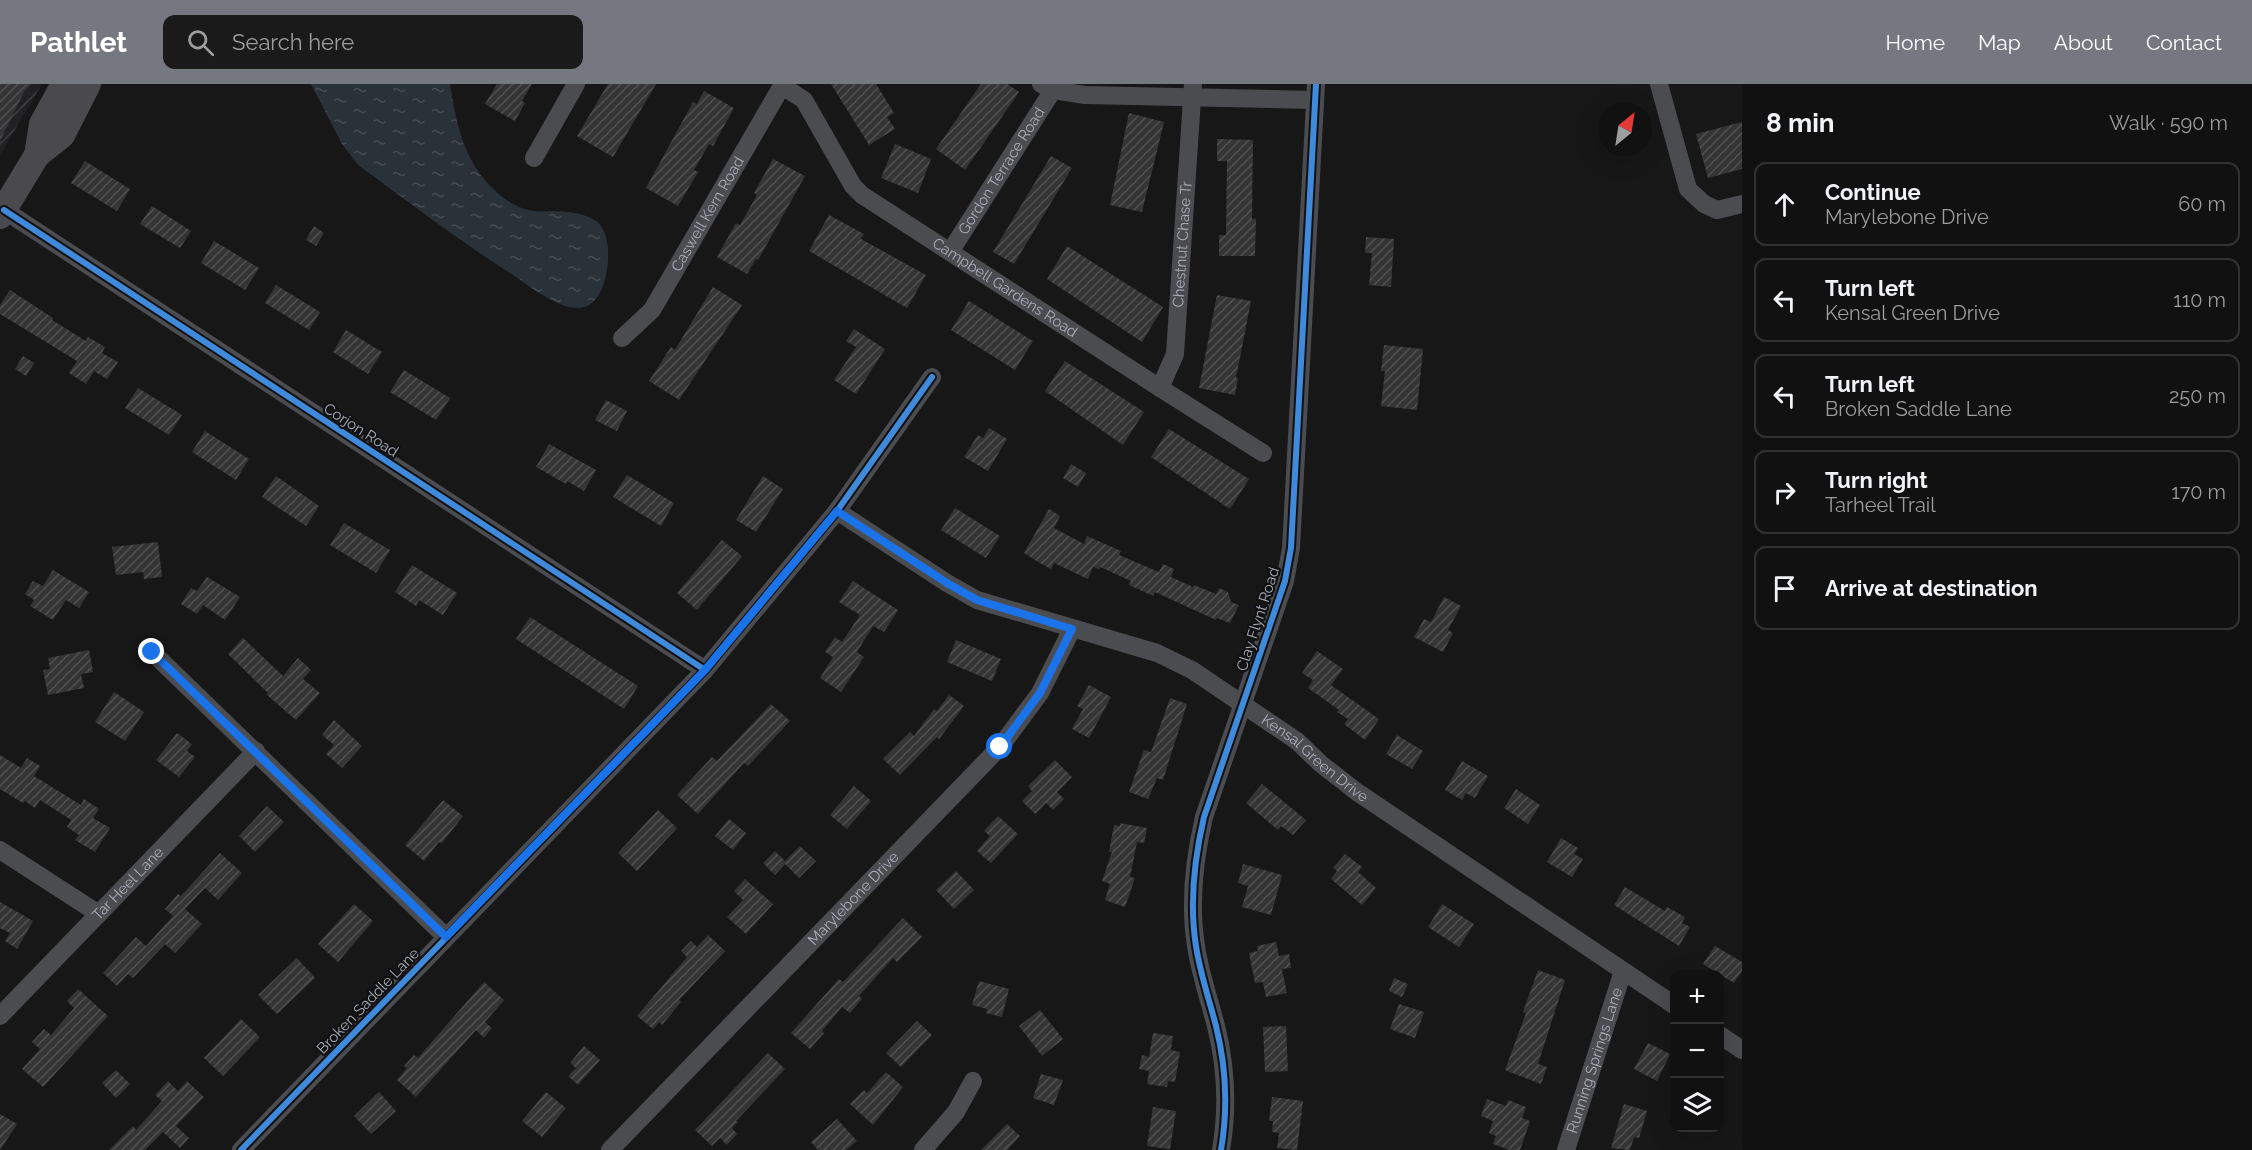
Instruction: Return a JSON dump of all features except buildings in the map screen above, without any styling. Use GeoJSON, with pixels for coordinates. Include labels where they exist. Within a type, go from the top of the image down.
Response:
{"type":"FeatureCollection","features":[{"type":"Feature","properties":{"kind":"street"},"geometry":{"type":"LineString","coordinates":[[37,155],[42,124],[64,84]]}},
{"type":"Feature","properties":{"kind":"street"},"geometry":{"type":"LineString","coordinates":[[2,213],[37,155],[62,135],[88,84]]}},
{"type":"Feature","properties":{"kind":"street"},"geometry":{"type":"LineString","coordinates":[[534,158],[576,84]]}},
{"type":"Feature","properties":{"kind":"street"},"geometry":{"type":"LineString","coordinates":[[1659,84],[1688,189],[1704,204],[1717,210],[1742,204]]}},
{"type":"Feature","properties":{"kind":"street","name":"Campbell Gardens Road"},"geometry":{"type":"LineString","coordinates":[[783,85],[804,100],[858,191],[1263,453]]}},
{"type":"Feature","properties":{"kind":"street","name":"Caswell Kern Road"},"geometry":{"type":"LineString","coordinates":[[622,338],[652,310],[783,85]]}},
{"type":"Feature","properties":{"kind":"street"},"geometry":{"type":"LineString","coordinates":[[1047,87],[1085,95],[1193,90],[1315,92]]}},
{"type":"Feature","properties":{"kind":"street","name":"Gordon Terrace Road"},"geometry":{"type":"LineString","coordinates":[[950,252],[1047,87]]}},
{"type":"Feature","properties":{"kind":"street","name":"Chestnut Chase Tr"},"geometry":{"type":"LineString","coordinates":[[1160,388],[1175,354],[1193,90]]}},
{"type":"Feature","properties":{"kind":"street","name":"Clay Flynt Road"},"geometry":{"type":"LineString","coordinates":[[1221,1150],[1226,1099],[1216,1028],[1204,987],[1196,945],[1192,909],[1193,878],[1196,851],[1204,818],[1285,581],[1291,548],[1315,92]]}},
{"type":"Feature","properties":{"kind":"street","name":"Corjon Road"},"geometry":{"type":"LineString","coordinates":[[2,213],[705,670]]}},
{"type":"Feature","properties":{"kind":"street","name":"Broken Saddle Lane"},"geometry":{"type":"LineString","coordinates":[[241,1150],[705,670],[837,511],[932,377]]}},
{"type":"Feature","properties":{"kind":"street","name":"Kensal Green Drive"},"geometry":{"type":"LineString","coordinates":[[837,511],[977,600],[1157,653],[1192,670],[1297,741],[1321,764],[1358,792],[1670,1002]]}},
{"type":"Feature","properties":{"kind":"street","name":"Marylebone Drive"},"geometry":{"type":"LineString","coordinates":[[610,1150],[1000,747],[1040,693],[1072,629]]}},
{"type":"Feature","properties":{"kind":"street"},"geometry":{"type":"LineString","coordinates":[[152,652],[446,937]]}},
{"type":"Feature","properties":{"kind":"street","name":"Tar Heel Lane"},"geometry":{"type":"LineString","coordinates":[[0,1016],[256,751]]}},
{"type":"Feature","properties":{"kind":"street"},"geometry":{"type":"LineString","coordinates":[[0,850],[99,914]]}},
{"type":"Feature","properties":{"kind":"street","name":"Running Springs Lane"},"geometry":{"type":"LineString","coordinates":[[1566,1150],[1623,971]]}},
{"type":"Feature","properties":{"kind":"street"},"geometry":{"type":"LineString","coordinates":[[1724,1038],[1742,1050]]}},
{"type":"Feature","properties":{"kind":"street"},"geometry":{"type":"LineString","coordinates":[[923,1150],[956,1112],[973,1081]]}},
{"type":"Feature","properties":{"kind":"shaded area"},"geometry":{"type":"Polygon","coordinates":[[[0,84],[42,84],[0,155],[0,84]]]}},
{"type":"Feature","properties":{"kind":"water"},"geometry":{"type":"Polygon","coordinates":[[[311,84],[450,84],[465,146],[479,172],[501,196],[516,206],[534,211],[566,212],[589,217],[602,228],[606,238],[608,265],[601,291],[595,300],[587,306],[575,308],[544,296],[358,165],[342,144],[311,84]]]}},
{"type":"Feature","properties":{"kind":"cycle path"},"geometry":{"type":"LineString","coordinates":[[1221,1150],[1225,1119],[1224,1072],[1216,1026],[1196,946],[1193,913],[1194,881],[1204,817],[1285,581],[1291,548],[1316,84]]}},
{"type":"Feature","properties":{"kind":"cycle path"},"geometry":{"type":"LineString","coordinates":[[4,210],[705,670]]}},
{"type":"Feature","properties":{"kind":"cycle path"},"geometry":{"type":"LineString","coordinates":[[241,1150],[705,670],[837,511],[932,377]]}},
{"type":"Feature","properties":{"kind":"route"},"geometry":{"type":"LineString","coordinates":[[152,652],[446,937],[705,670],[837,511],[977,600],[1072,629],[1040,693],[1000,747]]}}]}
